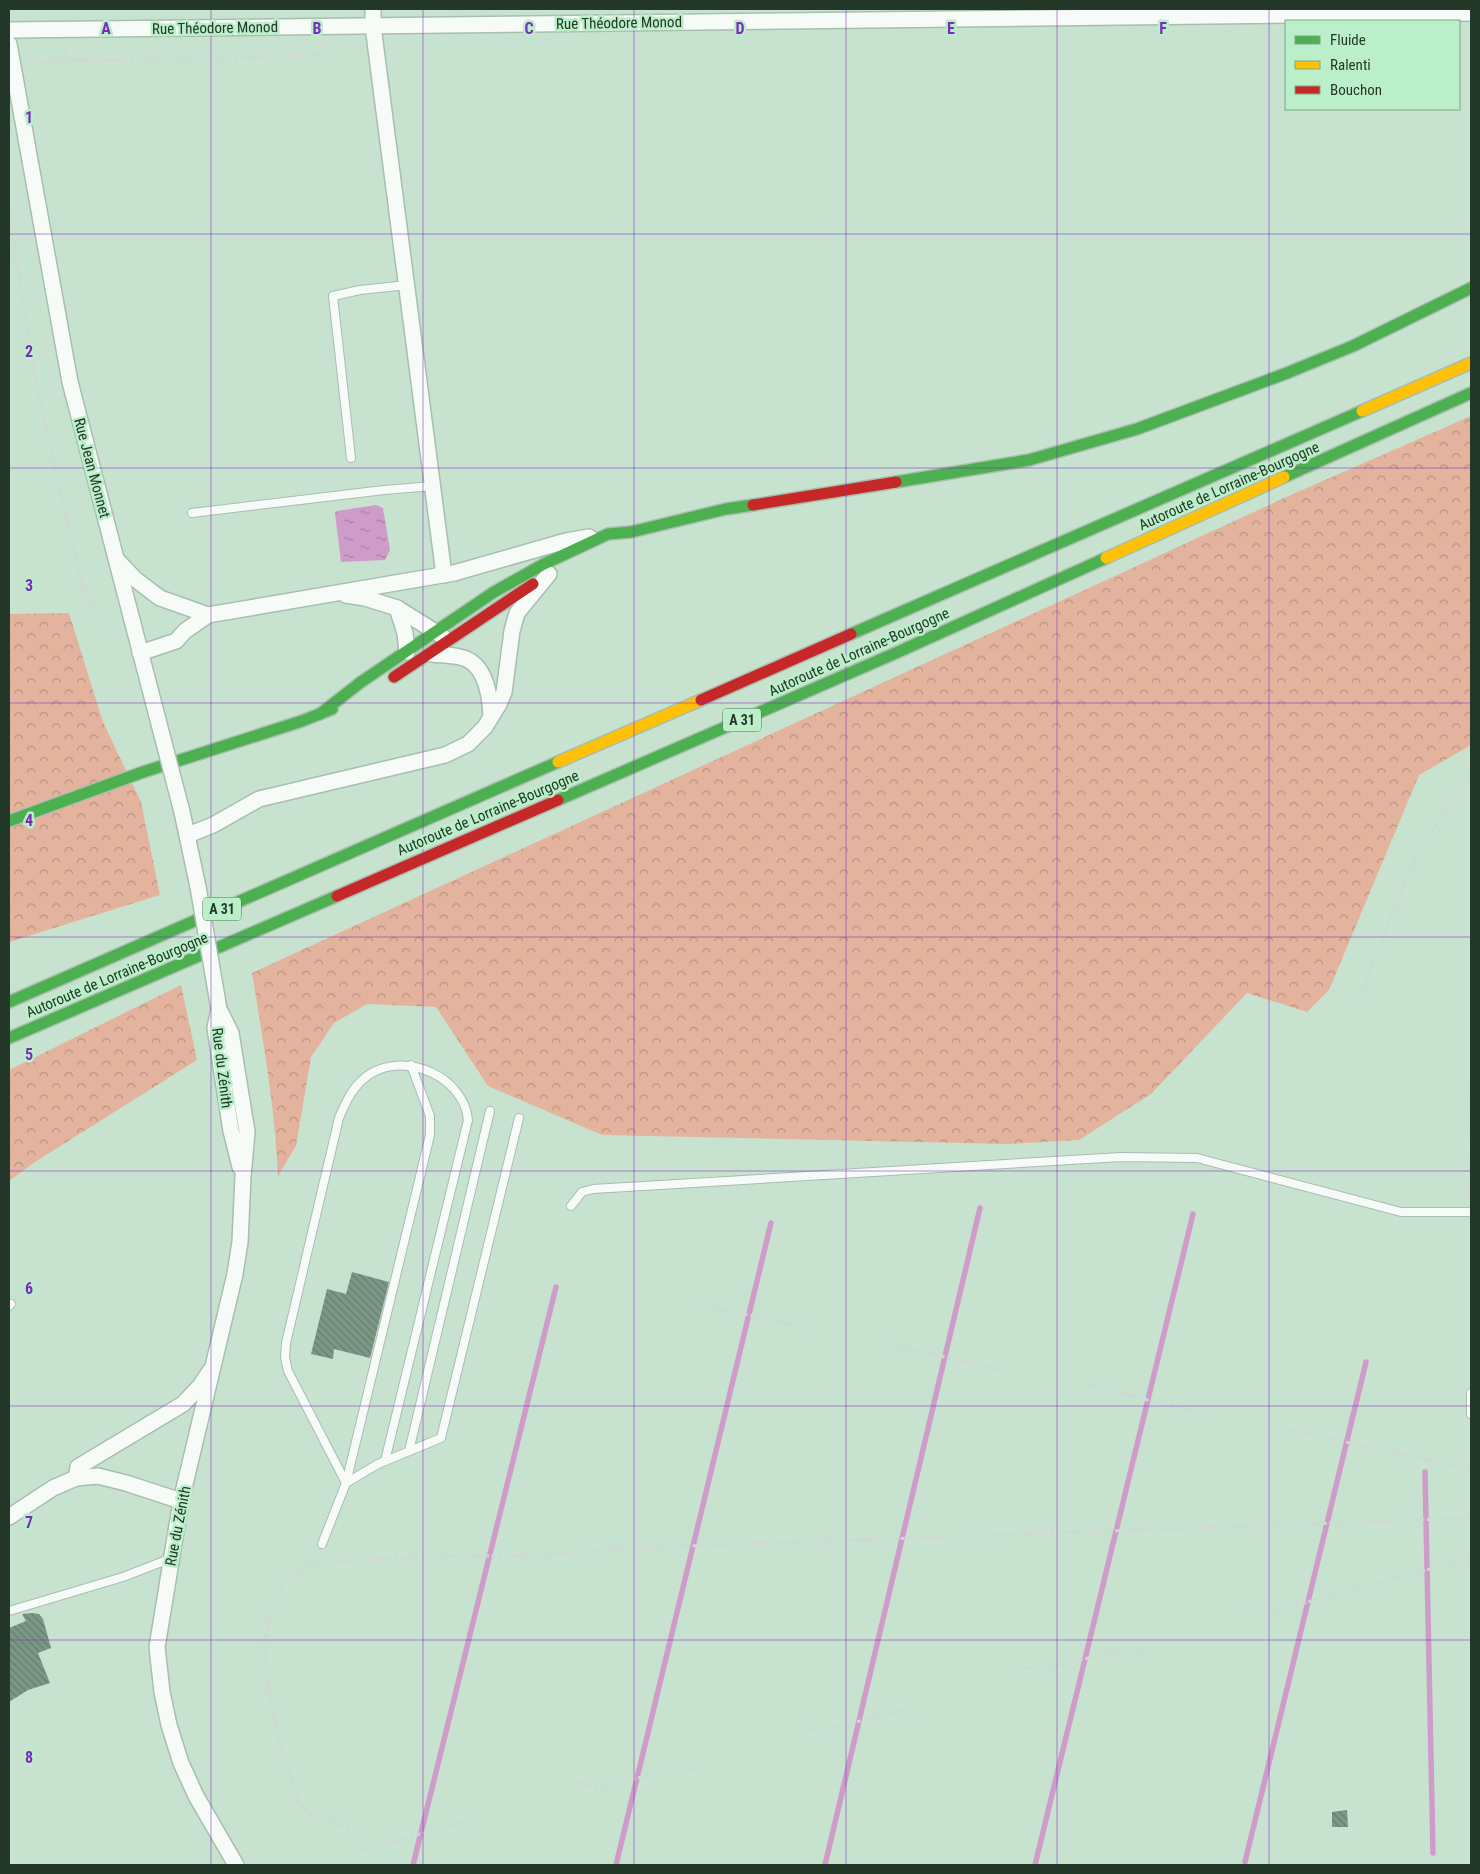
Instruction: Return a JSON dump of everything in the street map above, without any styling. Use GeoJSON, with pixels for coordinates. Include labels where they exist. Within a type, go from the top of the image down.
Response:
{"type":"FeatureCollection","features":[{"type":"Feature","properties":{"kind":"main road"},"geometry":{"type":"LineString","coordinates":[[320,714],[362,682],[502,587],[544,564],[608,534],[631,532],[726,509],[1029,460],[1136,429],[1287,373],[1353,346],[1471,288]]}},
{"type":"Feature","properties":{"kind":"main road","name":"Autoroute de Lorraine-Bourgogne"},"geometry":{"type":"LineString","coordinates":[[9,1002],[1471,363]]}},
{"type":"Feature","properties":{"kind":"main road","name":"Autoroute de Lorraine-Bourgogne"},"geometry":{"type":"LineString","coordinates":[[9,1038],[898,652],[1471,393]]}},
{"type":"Feature","properties":{"kind":"main road"},"geometry":{"type":"LineString","coordinates":[[382,684],[432,654],[450,639],[549,574],[631,532]]}},
{"type":"Feature","properties":{"kind":"main road"},"geometry":{"type":"LineString","coordinates":[[9,821],[144,772],[223,748],[320,714],[366,694]]}},
{"type":"Feature","properties":{"kind":"street"},"geometry":{"type":"LineString","coordinates":[[373,9],[373,26],[444,575]]}},
{"type":"Feature","properties":{"kind":"street","name":"Rue Théodore Monod"},"geometry":{"type":"LineString","coordinates":[[9,30],[373,26],[1200,12],[1471,13]]}},
{"type":"Feature","properties":{"kind":"street","name":"Rue Jean Monnet"},"geometry":{"type":"LineString","coordinates":[[9,44],[70,382],[188,835],[198,887]]}},
{"type":"Feature","properties":{"kind":"street"},"geometry":{"type":"LineString","coordinates":[[140,653],[176,641],[208,615],[444,575],[566,541],[608,534]]}},
{"type":"Feature","properties":{"kind":"street"},"geometry":{"type":"LineString","coordinates":[[116,560],[135,579],[160,598],[208,615]]}},
{"type":"Feature","properties":{"kind":"street"},"geometry":{"type":"LineString","coordinates":[[188,835],[213,825],[259,799],[444,755],[468,744],[476,737],[491,716],[504,692],[512,631],[517,613],[549,574]]}},
{"type":"Feature","properties":{"kind":"street"},"geometry":{"type":"LineString","coordinates":[[329,593],[365,598],[397,608],[422,622],[435,632],[450,639]]}},
{"type":"Feature","properties":{"kind":"street"},"geometry":{"type":"LineString","coordinates":[[397,608],[405,633],[407,652]]}},
{"type":"Feature","properties":{"kind":"street"},"geometry":{"type":"LineString","coordinates":[[432,654],[462,657],[476,667],[483,676],[490,696],[491,716]]}},
{"type":"Feature","properties":{"kind":"street","name":"Rue du Zénith"},"geometry":{"type":"LineString","coordinates":[[198,887],[219,1010],[231,1033],[247,1132],[242,1176],[240,1242],[236,1266],[181,1501],[157,1647],[162,1692],[169,1725],[181,1763],[196,1796],[236,1865]]}},
{"type":"Feature","properties":{"kind":"street"},"geometry":{"type":"LineString","coordinates":[[76,1478],[78,1467],[183,1404],[200,1386],[214,1366]]}},
{"type":"Feature","properties":{"kind":"street"},"geometry":{"type":"LineString","coordinates":[[9,1517],[53,1488],[76,1478],[98,1476],[126,1482],[181,1501]]}},
{"type":"Feature","properties":{"kind":"lane"},"geometry":{"type":"LineString","coordinates":[[351,458],[332,296],[360,290],[407,285]]}},
{"type":"Feature","properties":{"kind":"lane"},"geometry":{"type":"LineString","coordinates":[[192,513],[433,486]]}},
{"type":"Feature","properties":{"kind":"lane"},"geometry":{"type":"LineString","coordinates":[[346,1483],[288,1371],[285,1358],[286,1343],[339,1118],[347,1100],[357,1085],[370,1074],[384,1067],[398,1064],[410,1065],[433,1073],[447,1083],[462,1098],[467,1109],[468,1120],[385,1461]]}},
{"type":"Feature","properties":{"kind":"lane"},"geometry":{"type":"LineString","coordinates":[[322,1544],[346,1483],[430,1135],[430,1116],[410,1065]]}},
{"type":"Feature","properties":{"kind":"lane"},"geometry":{"type":"LineString","coordinates":[[409,1451],[490,1111]]}},
{"type":"Feature","properties":{"kind":"lane"},"geometry":{"type":"LineString","coordinates":[[346,1483],[385,1461],[441,1438],[519,1118]]}},
{"type":"Feature","properties":{"kind":"lane"},"geometry":{"type":"LineString","coordinates":[[571,1206],[582,1192],[593,1189],[1121,1157],[1197,1158],[1401,1212],[1416,1214],[1468,1212]]}},
{"type":"Feature","properties":{"kind":"lane"},"geometry":{"type":"LineString","coordinates":[[1470,1393],[1471,1414]]}},
{"type":"Feature","properties":{"kind":"lane"},"geometry":{"type":"LineString","coordinates":[[9,1611],[123,1577],[172,1558]]}},
{"type":"Feature","properties":{"kind":"path"},"geometry":{"type":"LineString","coordinates":[[23,63],[65,60],[251,58],[319,54],[320,38]]}},
{"type":"Feature","properties":{"kind":"path"},"geometry":{"type":"LineString","coordinates":[[63,41],[65,60]]}},
{"type":"Feature","properties":{"kind":"path"},"geometry":{"type":"LineString","coordinates":[[9,212],[36,384],[83,589],[101,626],[109,627],[132,622]]}},
{"type":"Feature","properties":{"kind":"path"},"geometry":{"type":"LineString","coordinates":[[1359,998],[1417,852],[1471,775]]}},
{"type":"Feature","properties":{"kind":"path"},"geometry":{"type":"LineString","coordinates":[[1471,1082],[1471,1138]]}},
{"type":"Feature","properties":{"kind":"path"},"geometry":{"type":"LineString","coordinates":[[1468,1212],[1471,1154]]}},
{"type":"Feature","properties":{"kind":"path"},"geometry":{"type":"LineString","coordinates":[[693,1303],[807,1328]]}},
{"type":"Feature","properties":{"kind":"path"},"geometry":{"type":"LineString","coordinates":[[890,1344],[1004,1371]]}},
{"type":"Feature","properties":{"kind":"path"},"geometry":{"type":"LineString","coordinates":[[1088,1385],[1204,1414]]}},
{"type":"Feature","properties":{"kind":"path"},"geometry":{"type":"LineString","coordinates":[[1289,1430],[1471,1470]]}},
{"type":"Feature","properties":{"kind":"path"},"geometry":{"type":"LineString","coordinates":[[356,1830],[308,1813],[299,1802],[279,1744],[265,1668],[264,1644],[270,1616],[283,1583],[311,1563],[423,1557],[544,1555],[652,1547],[1471,1518]]}},
{"type":"Feature","properties":{"kind":"path"},"geometry":{"type":"LineString","coordinates":[[1245,1609],[1267,1613],[1471,1558]]}},
{"type":"Feature","properties":{"kind":"path"},"geometry":{"type":"LineString","coordinates":[[1022,1667],[1044,1670],[1121,1649],[1146,1655]]}},
{"type":"Feature","properties":{"kind":"path"},"geometry":{"type":"LineString","coordinates":[[800,1727],[820,1731],[903,1710],[923,1714]]}},
{"type":"Feature","properties":{"kind":"path"},"geometry":{"type":"LineString","coordinates":[[575,1782],[597,1788],[678,1768],[701,1771]]}},
{"type":"Feature","properties":{"kind":"path"},"geometry":{"type":"LineString","coordinates":[[360,1850],[462,1822],[476,1826]]}},
{"type":"Feature","properties":{"kind":"green space"},"geometry":{"type":"Polygon","coordinates":[[[1471,416],[1471,745],[1419,775],[1329,990],[1307,1012],[1247,993],[1151,1094],[1079,1140],[1007,1144],[602,1135],[488,1086],[436,1007],[367,1004],[334,1023],[311,1057],[296,1146],[278,1176],[271,1100],[252,973],[1293,494],[1471,416]]]}},
{"type":"Feature","properties":{"kind":"green space"},"geometry":{"type":"Polygon","coordinates":[[[69,613],[103,722],[141,802],[160,895],[9,942],[9,614],[69,613]]]}},
{"type":"Feature","properties":{"kind":"green space"},"geometry":{"type":"Polygon","coordinates":[[[181,985],[197,1060],[35,1162],[9,1181],[9,1070],[181,985]]]}},
{"type":"Feature","properties":{"kind":"water"},"geometry":{"type":"Polygon","coordinates":[[[376,505],[383,508],[390,550],[385,560],[341,562],[335,513],[337,511],[376,505]]]}},
{"type":"Feature","properties":{"kind":"building"},"geometry":{"type":"Polygon","coordinates":[[[352,1272],[389,1282],[370,1358],[334,1349],[333,1359],[311,1354],[327,1289],[346,1294],[352,1272]]]}},
{"type":"Feature","properties":{"kind":"building"},"geometry":{"type":"Polygon","coordinates":[[[22,1614],[39,1614],[43,1619],[51,1648],[38,1653],[50,1683],[28,1690],[9,1702],[9,1628],[26,1621],[22,1614]]]}},
{"type":"Feature","properties":{"kind":"building"},"geometry":{"type":"Polygon","coordinates":[[[1347,1810],[1348,1827],[1332,1827],[1332,1812],[1347,1810]]]}},
{"type":"Feature","properties":{"kind":"waterway"},"geometry":{"type":"LineString","coordinates":[[825,1865],[980,1208]]}},
{"type":"Feature","properties":{"kind":"waterway"},"geometry":{"type":"LineString","coordinates":[[1035,1865],[1193,1214]]}},
{"type":"Feature","properties":{"kind":"waterway"},"geometry":{"type":"LineString","coordinates":[[616,1865],[771,1223]]}},
{"type":"Feature","properties":{"kind":"waterway"},"geometry":{"type":"LineString","coordinates":[[413,1865],[556,1287]]}},
{"type":"Feature","properties":{"kind":"waterway"},"geometry":{"type":"LineString","coordinates":[[1245,1862],[1366,1362]]}},
{"type":"Feature","properties":{"kind":"waterway"},"geometry":{"type":"LineString","coordinates":[[1425,1472],[1433,1853]]}},
{"type":"Feature","properties":{"kind":"traffic: fast"},"geometry":{"type":"LineString","coordinates":[[896,482],[1029,460],[1137,429],[1287,373],[1353,346],[1471,288]]}},
{"type":"Feature","properties":{"kind":"traffic: fast"},"geometry":{"type":"LineString","coordinates":[[1284,477],[1471,393]]}},
{"type":"Feature","properties":{"kind":"traffic: fast"},"geometry":{"type":"LineString","coordinates":[[851,634],[1362,411]]}},
{"type":"Feature","properties":{"kind":"traffic: fast"},"geometry":{"type":"LineString","coordinates":[[320,714],[361,682],[494,592],[544,564],[608,534],[631,532],[726,509],[753,505]]}},
{"type":"Feature","properties":{"kind":"traffic: fast"},"geometry":{"type":"LineString","coordinates":[[558,800],[898,652],[1106,558]]}},
{"type":"Feature","properties":{"kind":"traffic: fast"},"geometry":{"type":"LineString","coordinates":[[9,821],[143,772],[302,721],[332,709]]}},
{"type":"Feature","properties":{"kind":"traffic: fast"},"geometry":{"type":"LineString","coordinates":[[9,1002],[558,762]]}},
{"type":"Feature","properties":{"kind":"traffic: fast"},"geometry":{"type":"LineString","coordinates":[[9,1038],[337,896]]}},
{"type":"Feature","properties":{"kind":"traffic: slow"},"geometry":{"type":"LineString","coordinates":[[1362,411],[1471,363]]}},
{"type":"Feature","properties":{"kind":"traffic: slow"},"geometry":{"type":"LineString","coordinates":[[1106,558],[1284,477]]}},
{"type":"Feature","properties":{"kind":"traffic: slow"},"geometry":{"type":"LineString","coordinates":[[558,762],[701,700]]}},
{"type":"Feature","properties":{"kind":"traffic: jam"},"geometry":{"type":"LineString","coordinates":[[753,505],[896,482]]}},
{"type":"Feature","properties":{"kind":"traffic: jam"},"geometry":{"type":"LineString","coordinates":[[394,677],[533,584]]}},
{"type":"Feature","properties":{"kind":"traffic: jam"},"geometry":{"type":"LineString","coordinates":[[701,700],[851,634]]}},
{"type":"Feature","properties":{"kind":"traffic: jam"},"geometry":{"type":"LineString","coordinates":[[337,896],[558,800]]}}]}
